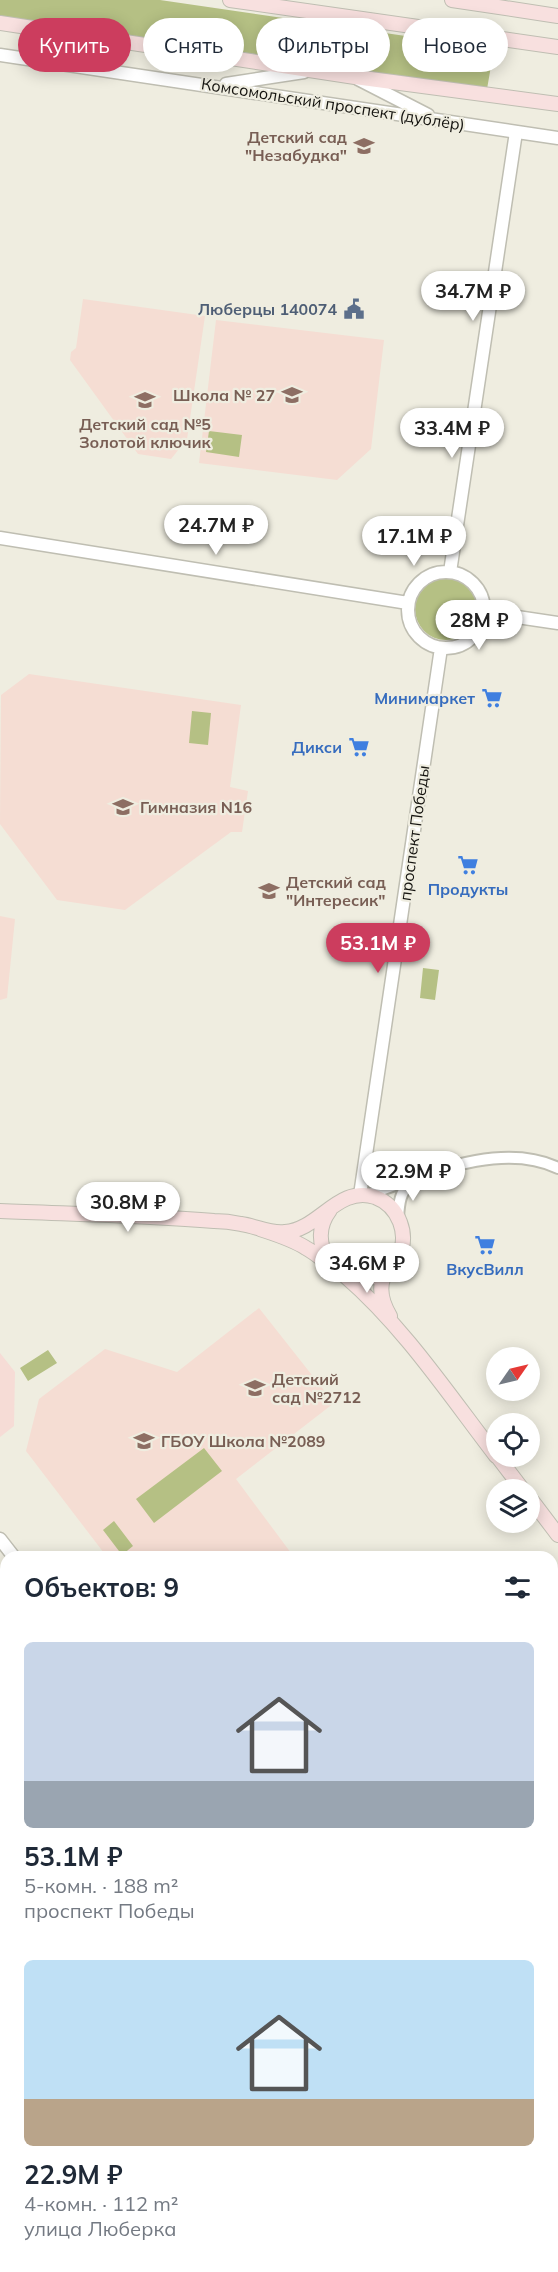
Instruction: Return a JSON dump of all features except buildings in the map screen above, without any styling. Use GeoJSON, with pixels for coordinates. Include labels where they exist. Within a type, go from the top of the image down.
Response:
{"type":"FeatureCollection","features":[{"type":"Feature","properties":{"kind":"main road"},"geometry":{"type":"LineString","coordinates":[[230,0],[558,47]]}},
{"type":"Feature","properties":{"kind":"main road"},"geometry":{"type":"LineString","coordinates":[[296,0],[325,14]]}},
{"type":"Feature","properties":{"kind":"main road"},"geometry":{"type":"LineString","coordinates":[[452,0],[532,6],[558,16]]}},
{"type":"Feature","properties":{"kind":"main road"},"geometry":{"type":"LineString","coordinates":[[0,23],[256,62]]}},
{"type":"Feature","properties":{"kind":"main road"},"geometry":{"type":"LineString","coordinates":[[324,72],[558,104]]}},
{"type":"Feature","properties":{"kind":"main road"},"geometry":{"type":"LineString","coordinates":[[0,1211],[209,1220],[241,1224],[274,1232],[291,1232],[345,1198],[363,1195],[386,1203],[393,1209],[403,1230],[403,1241],[395,1262],[382,1280],[381,1294],[387,1311],[403,1336]]}},
{"type":"Feature","properties":{"kind":"main road"},"geometry":{"type":"LineString","coordinates":[[337,1203],[325,1218],[320,1242],[324,1253],[336,1269],[361,1279],[373,1277],[388,1269]]}},
{"type":"Feature","properties":{"kind":"main road"},"geometry":{"type":"LineString","coordinates":[[260,1229],[307,1248],[360,1289],[403,1336],[486,1442]]}},
{"type":"Feature","properties":{"kind":"main road"},"geometry":{"type":"LineString","coordinates":[[505,1467],[515,1479]]}},
{"type":"Feature","properties":{"kind":"main road"},"geometry":{"type":"LineString","coordinates":[[540,1511],[558,1535]]}},
{"type":"Feature","properties":{"kind":"street","name":"Комсомольский проспект (дублёр)"},"geometry":{"type":"LineString","coordinates":[[0,55],[558,138]]}},
{"type":"Feature","properties":{"kind":"street"},"geometry":{"type":"LineString","coordinates":[[213,86],[299,72]]}},
{"type":"Feature","properties":{"kind":"street"},"geometry":{"type":"LineString","coordinates":[[355,77],[438,120]]}},
{"type":"Feature","properties":{"kind":"street"},"geometry":{"type":"LineString","coordinates":[[450,572],[516,132]]}},
{"type":"Feature","properties":{"kind":"street"},"geometry":{"type":"LineString","coordinates":[[0,538],[408,603]]}},
{"type":"Feature","properties":{"kind":"street"},"geometry":{"type":"LineString","coordinates":[[439,572],[450,572],[462,575],[479,590],[484,612],[481,625],[470,639],[453,648],[441,648],[426,643],[414,633],[408,618],[408,603],[418,583],[439,572]]}},
{"type":"Feature","properties":{"kind":"street"},"geometry":{"type":"LineString","coordinates":[[484,612],[558,623]]}},
{"type":"Feature","properties":{"kind":"street","name":"проспект Победы"},"geometry":{"type":"LineString","coordinates":[[363,1195],[441,648]]}},
{"type":"Feature","properties":{"kind":"street"},"geometry":{"type":"LineString","coordinates":[[363,1195],[485,1158],[505,1156],[525,1158],[558,1168]]}},
{"type":"Feature","properties":{"kind":"street"},"geometry":{"type":"LineString","coordinates":[[398,1218],[399,1199],[403,1190],[414,1179]]}},
{"type":"Feature","properties":{"kind":"street"},"geometry":{"type":"LineString","coordinates":[[0,1539],[9,1551]]}},
{"type":"Feature","properties":{"kind":"shaded area","name":"Детский сад №5 Золотой ключик"},"geometry":{"type":"Polygon","coordinates":[[[83,299],[205,316],[187,439],[171,459],[138,454],[70,360],[71,352],[76,348],[83,299]]]}},
{"type":"Feature","properties":{"kind":"shaded area","name":"Школа № 27"},"geometry":{"type":"Polygon","coordinates":[[[216,320],[384,340],[371,449],[337,480],[199,463],[216,320]]]}},
{"type":"Feature","properties":{"kind":"shaded area","name":"Гимназия N16"},"geometry":{"type":"Polygon","coordinates":[[[29,674],[241,705],[230,787],[248,791],[242,832],[231,832],[125,910],[57,900],[0,824],[1,695],[29,674]]]}},
{"type":"Feature","properties":{"kind":"shaded area"},"geometry":{"type":"Polygon","coordinates":[[[0,916],[15,919],[7,998],[0,1000],[0,916]]]}},
{"type":"Feature","properties":{"kind":"shaded area"},"geometry":{"type":"Polygon","coordinates":[[[259,1308],[334,1403],[236,1479],[290,1551],[102,1551],[26,1451],[39,1399],[105,1349],[177,1372],[259,1308]]]}},
{"type":"Feature","properties":{"kind":"shaded area"},"geometry":{"type":"Polygon","coordinates":[[[0,1353],[15,1372],[14,1426],[0,1437],[0,1353]]]}},
{"type":"Feature","properties":{"kind":"green space"},"geometry":{"type":"Polygon","coordinates":[[[0,0],[160,0],[283,18],[256,18],[256,54],[244,53],[244,18],[143,18],[143,37],[131,36],[131,18],[18,19],[0,16],[0,0]]]}},
{"type":"Feature","properties":{"kind":"green space"},"geometry":{"type":"Polygon","coordinates":[[[390,34],[402,36],[402,72],[490,72],[487,89],[374,72],[390,72],[390,34]]]}},
{"type":"Feature","properties":{"kind":"green space"},"geometry":{"type":"Polygon","coordinates":[[[209,431],[242,435],[239,457],[206,452],[209,431]]]}},
{"type":"Feature","properties":{"kind":"green space"},"geometry":{"type":"Polygon","coordinates":[[[446,578],[468,587],[477,609],[468,631],[446,640],[424,631],[415,609],[424,587],[446,578]]]}},
{"type":"Feature","properties":{"kind":"green space"},"geometry":{"type":"Polygon","coordinates":[[[192,711],[211,713],[208,745],[189,743],[192,711]]]}},
{"type":"Feature","properties":{"kind":"green space"},"geometry":{"type":"Polygon","coordinates":[[[423,968],[439,970],[435,1000],[420,998],[423,968]]]}},
{"type":"Feature","properties":{"kind":"green space"},"geometry":{"type":"Polygon","coordinates":[[[48,1350],[57,1363],[28,1381],[20,1368],[48,1350]]]}},
{"type":"Feature","properties":{"kind":"green space"},"geometry":{"type":"Polygon","coordinates":[[[204,1448],[222,1471],[154,1523],[136,1499],[204,1448]]]}},
{"type":"Feature","properties":{"kind":"green space"},"geometry":{"type":"Polygon","coordinates":[[[114,1521],[133,1546],[127,1551],[119,1551],[103,1530],[114,1521]]]}},
{"type":"Feature","properties":{"kind":"place","name":"Детский сад \"Незабудка\""},"geometry":{"type":"Point","coordinates":[364,146]}},
{"type":"Feature","properties":{"kind":"place","name":"Люберцы 140074"},"geometry":{"type":"Point","coordinates":[354,309]}},
{"type":"Feature","properties":{"kind":"place","name":"Школа № 27"},"geometry":{"type":"Point","coordinates":[292,395]}},
{"type":"Feature","properties":{"kind":"place","name":"Детский сад №5 Золотой ключик"},"geometry":{"type":"Point","coordinates":[145,400]}},
{"type":"Feature","properties":{"kind":"place","name":"Минимаркет"},"geometry":{"type":"Point","coordinates":[492,698]}},
{"type":"Feature","properties":{"kind":"place","name":"Дикси"},"geometry":{"type":"Point","coordinates":[359,747]}},
{"type":"Feature","properties":{"kind":"place","name":"Гимназия N16"},"geometry":{"type":"Point","coordinates":[123,807]}},
{"type":"Feature","properties":{"kind":"place","name":"Продукты"},"geometry":{"type":"Point","coordinates":[468,865]}},
{"type":"Feature","properties":{"kind":"place","name":"Детский сад \"Интересик\""},"geometry":{"type":"Point","coordinates":[269,891]}},
{"type":"Feature","properties":{"kind":"place","name":"ВкусВилл"},"geometry":{"type":"Point","coordinates":[485,1245]}},
{"type":"Feature","properties":{"kind":"place","name":"Детский сад №2712"},"geometry":{"type":"Point","coordinates":[255,1388]}},
{"type":"Feature","properties":{"kind":"place","name":"ГБОУ Школа №2089"},"geometry":{"type":"Point","coordinates":[144,1441]}}]}
